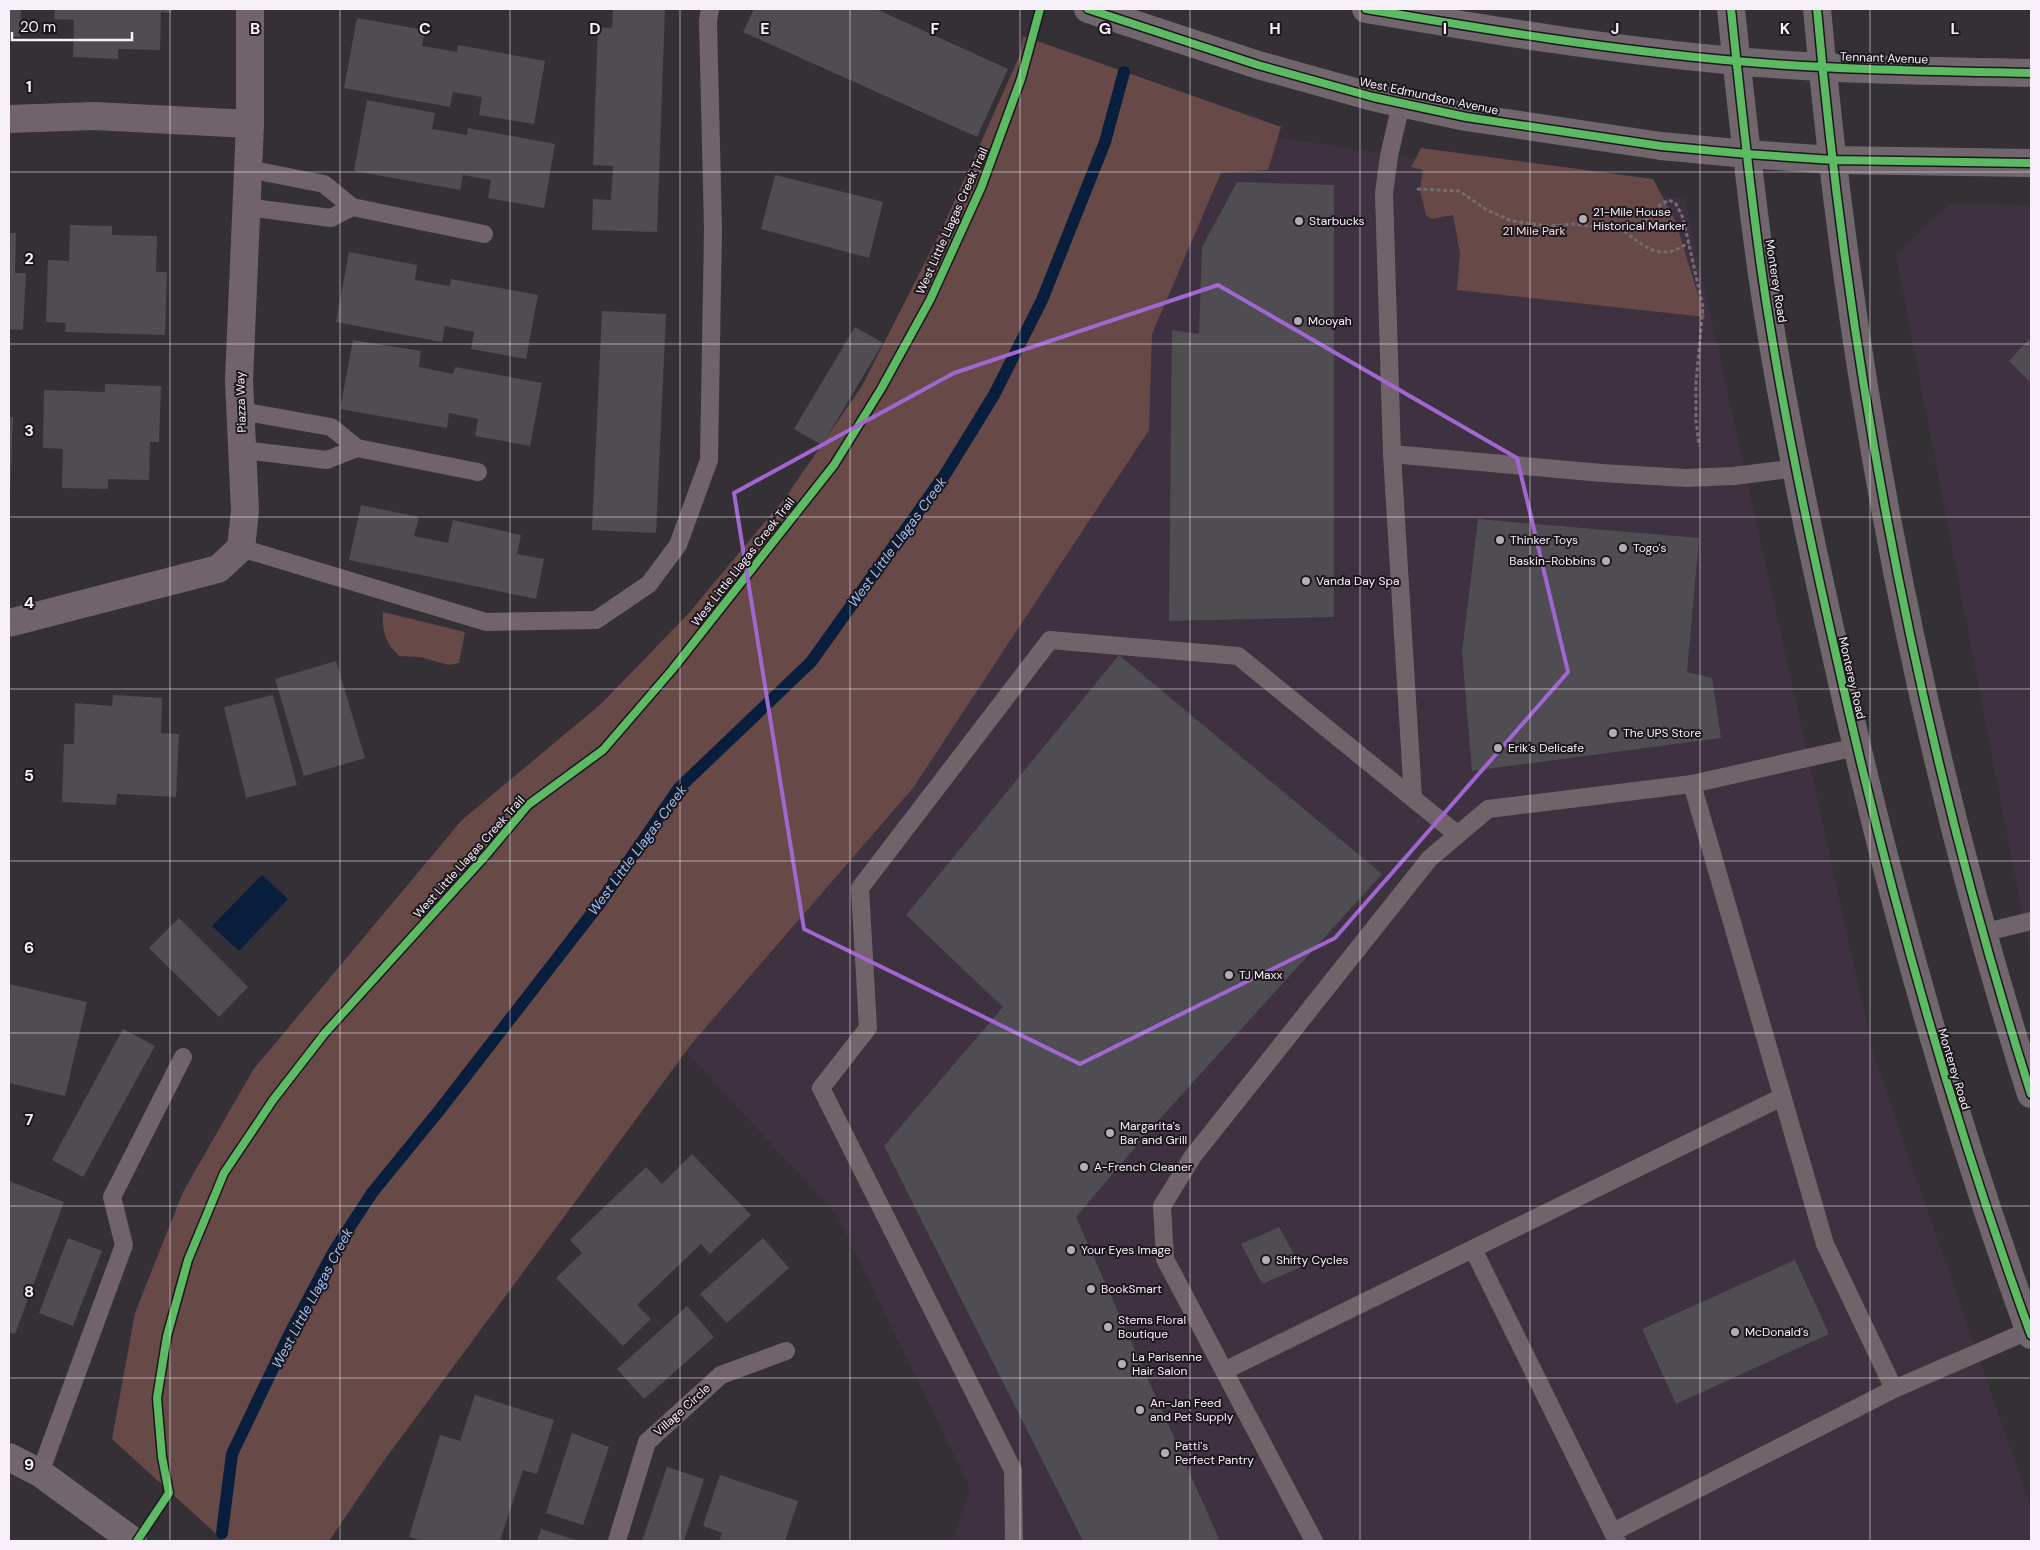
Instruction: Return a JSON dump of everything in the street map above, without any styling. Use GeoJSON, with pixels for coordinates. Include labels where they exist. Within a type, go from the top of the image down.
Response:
{"type":"FeatureCollection","features":[{"type":"Feature","properties":{"kind":"main road","name":"West Edmundson Avenue"},"geometry":{"type":"LineString","coordinates":[[1088,9],[1258,65],[1401,104],[1466,117],[1661,146],[1747,154]]}},
{"type":"Feature","properties":{"kind":"main road"},"geometry":{"type":"LineString","coordinates":[[1366,9],[1636,51],[1737,61]]}},
{"type":"Feature","properties":{"kind":"main road","name":"Monterey Road"},"geometry":{"type":"LineString","coordinates":[[1731,9],[1762,271],[1796,468],[1856,747],[1909,954],[1947,1087],[2030,1333]]}},
{"type":"Feature","properties":{"kind":"main road"},"geometry":{"type":"LineString","coordinates":[[1817,9],[1833,160],[1859,354],[1898,579],[1948,802],[1982,933],[2031,1094]]}},
{"type":"Feature","properties":{"kind":"main road","name":"Tennant Avenue"},"geometry":{"type":"LineString","coordinates":[[1737,61],[1822,68],[2031,73]]}},
{"type":"Feature","properties":{"kind":"main road"},"geometry":{"type":"LineString","coordinates":[[1747,154],[1833,160],[2031,163]]}},
{"type":"Feature","properties":{"kind":"main road"},"geometry":{"type":"LineString","coordinates":[[9,1457],[40,1474],[133,1541]]}},
{"type":"Feature","properties":{"kind":"street","name":"Piazza Way"},"geometry":{"type":"LineString","coordinates":[[241,548],[245,511],[239,380],[250,124],[250,9]]}},
{"type":"Feature","properties":{"kind":"street"},"geometry":{"type":"LineString","coordinates":[[9,119],[94,116],[250,124]]}},
{"type":"Feature","properties":{"kind":"street"},"geometry":{"type":"LineString","coordinates":[[9,623],[218,569],[241,548]]}},
{"type":"Feature","properties":{"kind":"lane"},"geometry":{"type":"LineString","coordinates":[[241,548],[486,622],[596,620],[649,584],[678,545],[709,460],[713,229],[708,21],[710,9]]}},
{"type":"Feature","properties":{"kind":"lane"},"geometry":{"type":"LineString","coordinates":[[1401,104],[1389,156],[1384,192],[1392,454],[1413,798]]}},
{"type":"Feature","properties":{"kind":"lane"},"geometry":{"type":"LineString","coordinates":[[248,169],[324,184],[352,207],[484,234]]}},
{"type":"Feature","properties":{"kind":"lane"},"geometry":{"type":"LineString","coordinates":[[246,207],[331,218],[352,207]]}},
{"type":"Feature","properties":{"kind":"lane"},"geometry":{"type":"LineString","coordinates":[[240,411],[331,427],[357,448],[478,472]]}},
{"type":"Feature","properties":{"kind":"lane"},"geometry":{"type":"LineString","coordinates":[[242,450],[327,460],[357,448]]}},
{"type":"Feature","properties":{"kind":"lane"},"geometry":{"type":"LineString","coordinates":[[1392,454],[1602,473],[1686,478],[1734,476],[1796,468]]}},
{"type":"Feature","properties":{"kind":"lane"},"geometry":{"type":"LineString","coordinates":[[1014,1541],[1013,1470],[821,1088],[868,1028],[860,888],[1050,640],[1238,656],[1458,835]]}},
{"type":"Feature","properties":{"kind":"lane"},"geometry":{"type":"LineString","coordinates":[[1314,1541],[1165,1260],[1162,1206],[1193,1156],[1430,858],[1488,809],[1692,784],[1856,747]]}},
{"type":"Feature","properties":{"kind":"lane"},"geometry":{"type":"LineString","coordinates":[[1692,784],[1825,1244],[1894,1389]]}},
{"type":"Feature","properties":{"kind":"lane"},"geometry":{"type":"LineString","coordinates":[[1982,933],[2031,921]]}},
{"type":"Feature","properties":{"kind":"lane"},"geometry":{"type":"LineString","coordinates":[[40,1474],[124,1246],[112,1198],[183,1056]]}},
{"type":"Feature","properties":{"kind":"lane"},"geometry":{"type":"LineString","coordinates":[[1224,1371],[1782,1097]]}},
{"type":"Feature","properties":{"kind":"lane"},"geometry":{"type":"LineString","coordinates":[[1474,1248],[1615,1537],[1894,1389],[2030,1333]]}},
{"type":"Feature","properties":{"kind":"lane","name":"Village Circle"},"geometry":{"type":"LineString","coordinates":[[617,1541],[647,1442],[721,1376],[786,1351]]}},
{"type":"Feature","properties":{"kind":"path"},"geometry":{"type":"LineString","coordinates":[[1417,188],[1459,191],[1487,210],[1512,221],[1548,226],[1574,224],[1624,231],[1639,228],[1660,205],[1669,200],[1676,204],[1683,218],[1703,307],[1696,383],[1696,420],[1699,446]]}},
{"type":"Feature","properties":{"kind":"path"},"geometry":{"type":"LineString","coordinates":[[1624,231],[1646,249],[1662,252],[1677,251],[1689,242]]}},
{"type":"Feature","properties":{"kind":"highlighted area"},"geometry":{"type":"Polygon","coordinates":[[[1218,285],[1517,458],[1568,672],[1335,938],[1080,1064],[804,929],[734,493],[954,373],[1218,285]]]}},
{"type":"Feature","properties":{"kind":"shaded area"},"geometry":{"type":"Polygon","coordinates":[[[1216,128],[1685,199],[1874,1056],[2031,1508],[2031,1541],[952,1541],[970,1488],[837,1215],[680,1045],[1216,128]]]}},
{"type":"Feature","properties":{"kind":"shaded area"},"geometry":{"type":"Polygon","coordinates":[[[1949,204],[2031,205],[2031,959],[1896,255],[1949,204]]]}},
{"type":"Feature","properties":{"kind":"green space"},"geometry":{"type":"Polygon","coordinates":[[[1023,36],[1281,127],[1268,170],[1221,173],[1152,334],[1149,430],[913,788],[693,1042],[380,1466],[329,1541],[224,1541],[112,1439],[135,1313],[183,1192],[253,1070],[461,821],[601,704],[688,614],[785,498],[862,386],[943,227],[1019,57],[1023,36]]]}},
{"type":"Feature","properties":{"kind":"green space","name":"21 Mile Park"},"geometry":{"type":"Polygon","coordinates":[[[1421,148],[1653,179],[1675,220],[1705,317],[1457,290],[1460,253],[1453,215],[1431,219],[1426,215],[1420,190],[1423,170],[1411,167],[1421,148]]]}},
{"type":"Feature","properties":{"kind":"green space"},"geometry":{"type":"Polygon","coordinates":[[[383,612],[465,632],[459,663],[449,665],[420,657],[399,656],[390,646],[385,636],[383,612]]]}},
{"type":"Feature","properties":{"kind":"water"},"geometry":{"type":"Polygon","coordinates":[[[262,875],[288,899],[239,951],[212,926],[262,875]]]}},
{"type":"Feature","properties":{"kind":"building"},"geometry":{"type":"Polygon","coordinates":[[[9,9],[21,9],[20,37],[9,36],[9,9]]]}},
{"type":"Feature","properties":{"kind":"building"},"geometry":{"type":"Polygon","coordinates":[[[55,9],[172,9],[171,13],[161,12],[160,50],[118,49],[118,59],[73,57],[74,20],[54,19],[55,9]]]}},
{"type":"Feature","properties":{"kind":"building"},"geometry":{"type":"Polygon","coordinates":[[[613,9],[665,9],[657,232],[592,230],[593,199],[611,200],[613,166],[593,165],[598,27],[612,28],[613,9]]]}},
{"type":"Feature","properties":{"kind":"building"},"geometry":{"type":"Polygon","coordinates":[[[754,9],[876,9],[1008,69],[977,137],[743,32],[754,9]]]}},
{"type":"Feature","properties":{"kind":"building"},"geometry":{"type":"Polygon","coordinates":[[[357,18],[425,30],[422,46],[457,52],[458,45],[545,61],[534,124],[479,115],[482,97],[453,92],[450,107],[344,88],[357,18]]]}},
{"type":"Feature","properties":{"kind":"building"},"geometry":{"type":"Polygon","coordinates":[[[367,100],[435,113],[432,129],[467,135],[468,128],[555,144],[544,208],[488,198],[491,180],[463,175],[460,190],[354,171],[367,100]]]}},
{"type":"Feature","properties":{"kind":"building"},"geometry":{"type":"Polygon","coordinates":[[[775,175],[883,202],[869,258],[761,229],[775,175]]]}},
{"type":"Feature","properties":{"kind":"building"},"geometry":{"type":"Polygon","coordinates":[[[1237,182],[1334,185],[1334,617],[1169,621],[1172,330],[1199,334],[1202,247],[1237,182]]]}},
{"type":"Feature","properties":{"kind":"building"},"geometry":{"type":"Polygon","coordinates":[[[70,225],[112,226],[112,235],[157,236],[156,272],[167,272],[165,335],[65,332],[66,323],[46,322],[48,260],[69,261],[70,225]]]}},
{"type":"Feature","properties":{"kind":"building"},"geometry":{"type":"Polygon","coordinates":[[[9,233],[16,233],[15,273],[26,273],[23,330],[9,329],[9,233]]]}},
{"type":"Feature","properties":{"kind":"building"},"geometry":{"type":"Polygon","coordinates":[[[349,252],[417,265],[415,280],[450,286],[451,279],[538,295],[526,359],[471,349],[474,332],[445,326],[442,342],[336,322],[349,252]]]}},
{"type":"Feature","properties":{"kind":"building"},"geometry":{"type":"Polygon","coordinates":[[[602,311],[666,314],[656,533],[592,530],[602,311]]]}},
{"type":"Feature","properties":{"kind":"building"},"geometry":{"type":"Polygon","coordinates":[[[855,327],[883,343],[822,445],[794,429],[855,327]]]}},
{"type":"Feature","properties":{"kind":"building"},"geometry":{"type":"Polygon","coordinates":[[[2031,337],[2031,383],[2009,361],[2031,337]]]}},
{"type":"Feature","properties":{"kind":"building"},"geometry":{"type":"Polygon","coordinates":[[[353,340],[421,351],[419,367],[453,374],[455,367],[542,383],[530,446],[475,436],[478,419],[449,413],[447,428],[340,409],[353,340]]]}},
{"type":"Feature","properties":{"kind":"building"},"geometry":{"type":"Polygon","coordinates":[[[105,384],[161,386],[159,442],[150,442],[149,480],[108,479],[108,489],[62,488],[63,449],[43,448],[44,390],[105,392],[105,384]]]}},
{"type":"Feature","properties":{"kind":"building"},"geometry":{"type":"Polygon","coordinates":[[[9,417],[13,417],[10,497],[9,497],[9,417]]]}},
{"type":"Feature","properties":{"kind":"building"},"geometry":{"type":"Polygon","coordinates":[[[361,505],[419,517],[414,536],[448,543],[453,520],[521,535],[517,554],[544,559],[536,599],[349,560],[361,505]]]}},
{"type":"Feature","properties":{"kind":"building"},"geometry":{"type":"Polygon","coordinates":[[[1478,519],[1699,538],[1687,672],[1712,678],[1721,738],[1472,771],[1462,652],[1478,519]]]}},
{"type":"Feature","properties":{"kind":"building"},"geometry":{"type":"Polygon","coordinates":[[[1119,655],[1382,874],[1156,1123],[1076,1217],[1220,1541],[1083,1541],[884,1146],[1003,1007],[906,915],[1119,655]]]}},
{"type":"Feature","properties":{"kind":"building"},"geometry":{"type":"Polygon","coordinates":[[[336,661],[365,758],[304,776],[275,679],[336,661]]]}},
{"type":"Feature","properties":{"kind":"building"},"geometry":{"type":"Polygon","coordinates":[[[113,695],[162,698],[161,733],[179,734],[176,797],[117,794],[116,805],[62,802],[64,744],[74,744],[75,703],[112,706],[113,695]]]}},
{"type":"Feature","properties":{"kind":"building"},"geometry":{"type":"Polygon","coordinates":[[[273,695],[297,785],[246,798],[224,707],[273,695]]]}},
{"type":"Feature","properties":{"kind":"building"},"geometry":{"type":"Polygon","coordinates":[[[179,918],[248,987],[219,1017],[149,948],[179,918]]]}},
{"type":"Feature","properties":{"kind":"building"},"geometry":{"type":"Polygon","coordinates":[[[9,984],[87,1002],[65,1096],[9,1083],[9,984]]]}},
{"type":"Feature","properties":{"kind":"building"},"geometry":{"type":"Polygon","coordinates":[[[123,1029],[155,1046],[83,1177],[52,1160],[123,1029]]]}},
{"type":"Feature","properties":{"kind":"building"},"geometry":{"type":"Polygon","coordinates":[[[692,1154],[751,1215],[710,1254],[701,1244],[637,1305],[651,1319],[623,1346],[556,1278],[582,1253],[570,1240],[646,1167],[662,1184],[692,1154]]]}},
{"type":"Feature","properties":{"kind":"building"},"geometry":{"type":"Polygon","coordinates":[[[9,1181],[64,1202],[15,1334],[9,1332],[9,1181]]]}},
{"type":"Feature","properties":{"kind":"building"},"geometry":{"type":"Polygon","coordinates":[[[1279,1227],[1301,1267],[1262,1284],[1241,1244],[1279,1227]]]}},
{"type":"Feature","properties":{"kind":"building"},"geometry":{"type":"Polygon","coordinates":[[[68,1238],[102,1251],[73,1326],[39,1313],[68,1238]]]}},
{"type":"Feature","properties":{"kind":"building"},"geometry":{"type":"Polygon","coordinates":[[[763,1238],[789,1268],[727,1323],[700,1294],[763,1238]]]}},
{"type":"Feature","properties":{"kind":"building","name":"McDonald's"},"geometry":{"type":"Polygon","coordinates":[[[1795,1260],[1829,1334],[1676,1404],[1642,1329],[1795,1260]]]}},
{"type":"Feature","properties":{"kind":"building"},"geometry":{"type":"Polygon","coordinates":[[[687,1306],[714,1337],[644,1399],[617,1369],[687,1306]]]}},
{"type":"Feature","properties":{"kind":"building"},"geometry":{"type":"Polygon","coordinates":[[[475,1395],[554,1420],[537,1474],[523,1470],[500,1541],[423,1541],[409,1537],[440,1435],[460,1441],[475,1395]]]}},
{"type":"Feature","properties":{"kind":"building"},"geometry":{"type":"Polygon","coordinates":[[[572,1433],[609,1447],[583,1525],[546,1513],[572,1433]]]}},
{"type":"Feature","properties":{"kind":"building"},"geometry":{"type":"Polygon","coordinates":[[[667,1467],[704,1479],[684,1541],[642,1541],[667,1467]]]}},
{"type":"Feature","properties":{"kind":"building"},"geometry":{"type":"Polygon","coordinates":[[[720,1475],[798,1501],[785,1541],[719,1541],[722,1533],[703,1526],[720,1475]]]}},
{"type":"Feature","properties":{"kind":"building"},"geometry":{"type":"Polygon","coordinates":[[[541,1529],[579,1541],[537,1541],[541,1529]]]}},
{"type":"Feature","properties":{"kind":"waterway","name":"West Little Llagas Creek"},"geometry":{"type":"LineString","coordinates":[[222,1533],[232,1454],[289,1335],[334,1251],[372,1193],[438,1112],[600,903],[679,788],[811,662],[946,473],[994,395],[1042,300],[1105,142],[1124,72]]}},
{"type":"Feature","properties":{"kind":"cycle path","name":"West Little Llagas Creek Trail"},"geometry":{"type":"LineString","coordinates":[[137,1541],[169,1493],[162,1457],[157,1398],[167,1336],[188,1260],[224,1173],[273,1100],[325,1033],[487,854],[528,805],[603,750],[672,670],[834,465],[881,389],[930,300],[981,188],[1021,79],[1040,9]]}},
{"type":"Feature","properties":{"kind":"cycle path"},"geometry":{"type":"LineString","coordinates":[[1088,9],[1258,65],[1373,97],[1466,117],[1661,146],[1747,154],[1833,160],[2031,163]]}},
{"type":"Feature","properties":{"kind":"cycle path"},"geometry":{"type":"LineString","coordinates":[[1366,9],[1504,32],[1736,61],[1920,71],[2031,73]]}},
{"type":"Feature","properties":{"kind":"cycle path"},"geometry":{"type":"LineString","coordinates":[[1731,9],[1761,267],[1795,467],[1827,615],[1878,834],[1900,919],[1974,1170],[2031,1335]]}},
{"type":"Feature","properties":{"kind":"cycle path"},"geometry":{"type":"LineString","coordinates":[[1817,9],[1831,147],[1849,284],[1870,421],[1894,557],[1923,693],[1955,828],[1991,961],[2031,1094]]}},
{"type":"Feature","properties":{"kind":"place","name":"21-Mile House Historical Marker"},"geometry":{"type":"Point","coordinates":[1583,219]}},
{"type":"Feature","properties":{"kind":"place","name":"Starbucks"},"geometry":{"type":"Point","coordinates":[1299,221]}},
{"type":"Feature","properties":{"kind":"place","name":"Mooyah"},"geometry":{"type":"Point","coordinates":[1298,321]}},
{"type":"Feature","properties":{"kind":"place","name":"Thinker Toys"},"geometry":{"type":"Point","coordinates":[1500,540]}},
{"type":"Feature","properties":{"kind":"place","name":"Togo's"},"geometry":{"type":"Point","coordinates":[1623,548]}},
{"type":"Feature","properties":{"kind":"place","name":"Baskin-Robbins"},"geometry":{"type":"Point","coordinates":[1606,561]}},
{"type":"Feature","properties":{"kind":"place","name":"Vanda Day Spa"},"geometry":{"type":"Point","coordinates":[1306,581]}},
{"type":"Feature","properties":{"kind":"place","name":"The UPS Store"},"geometry":{"type":"Point","coordinates":[1613,733]}},
{"type":"Feature","properties":{"kind":"place","name":"Erik's Delicafe"},"geometry":{"type":"Point","coordinates":[1498,748]}},
{"type":"Feature","properties":{"kind":"place","name":"TJ Maxx"},"geometry":{"type":"Point","coordinates":[1229,975]}},
{"type":"Feature","properties":{"kind":"place","name":"Margarita's Bar and Grill"},"geometry":{"type":"Point","coordinates":[1110,1133]}},
{"type":"Feature","properties":{"kind":"place","name":"A-French Cleaner"},"geometry":{"type":"Point","coordinates":[1084,1167]}},
{"type":"Feature","properties":{"kind":"place","name":"Your Eyes Image"},"geometry":{"type":"Point","coordinates":[1071,1250]}},
{"type":"Feature","properties":{"kind":"place","name":"Shifty Cycles"},"geometry":{"type":"Point","coordinates":[1266,1260]}},
{"type":"Feature","properties":{"kind":"place","name":"BookSmart"},"geometry":{"type":"Point","coordinates":[1091,1289]}},
{"type":"Feature","properties":{"kind":"place","name":"Stems Floral Boutique"},"geometry":{"type":"Point","coordinates":[1108,1327]}},
{"type":"Feature","properties":{"kind":"place","name":"McDonald's"},"geometry":{"type":"Point","coordinates":[1735,1332]}},
{"type":"Feature","properties":{"kind":"place","name":"La Parisenne Hair Salon"},"geometry":{"type":"Point","coordinates":[1122,1364]}},
{"type":"Feature","properties":{"kind":"place","name":"An-Jan Feed and Pet Supply"},"geometry":{"type":"Point","coordinates":[1140,1410]}},
{"type":"Feature","properties":{"kind":"place","name":"Patti's Perfect Pantry"},"geometry":{"type":"Point","coordinates":[1165,1453]}}]}
